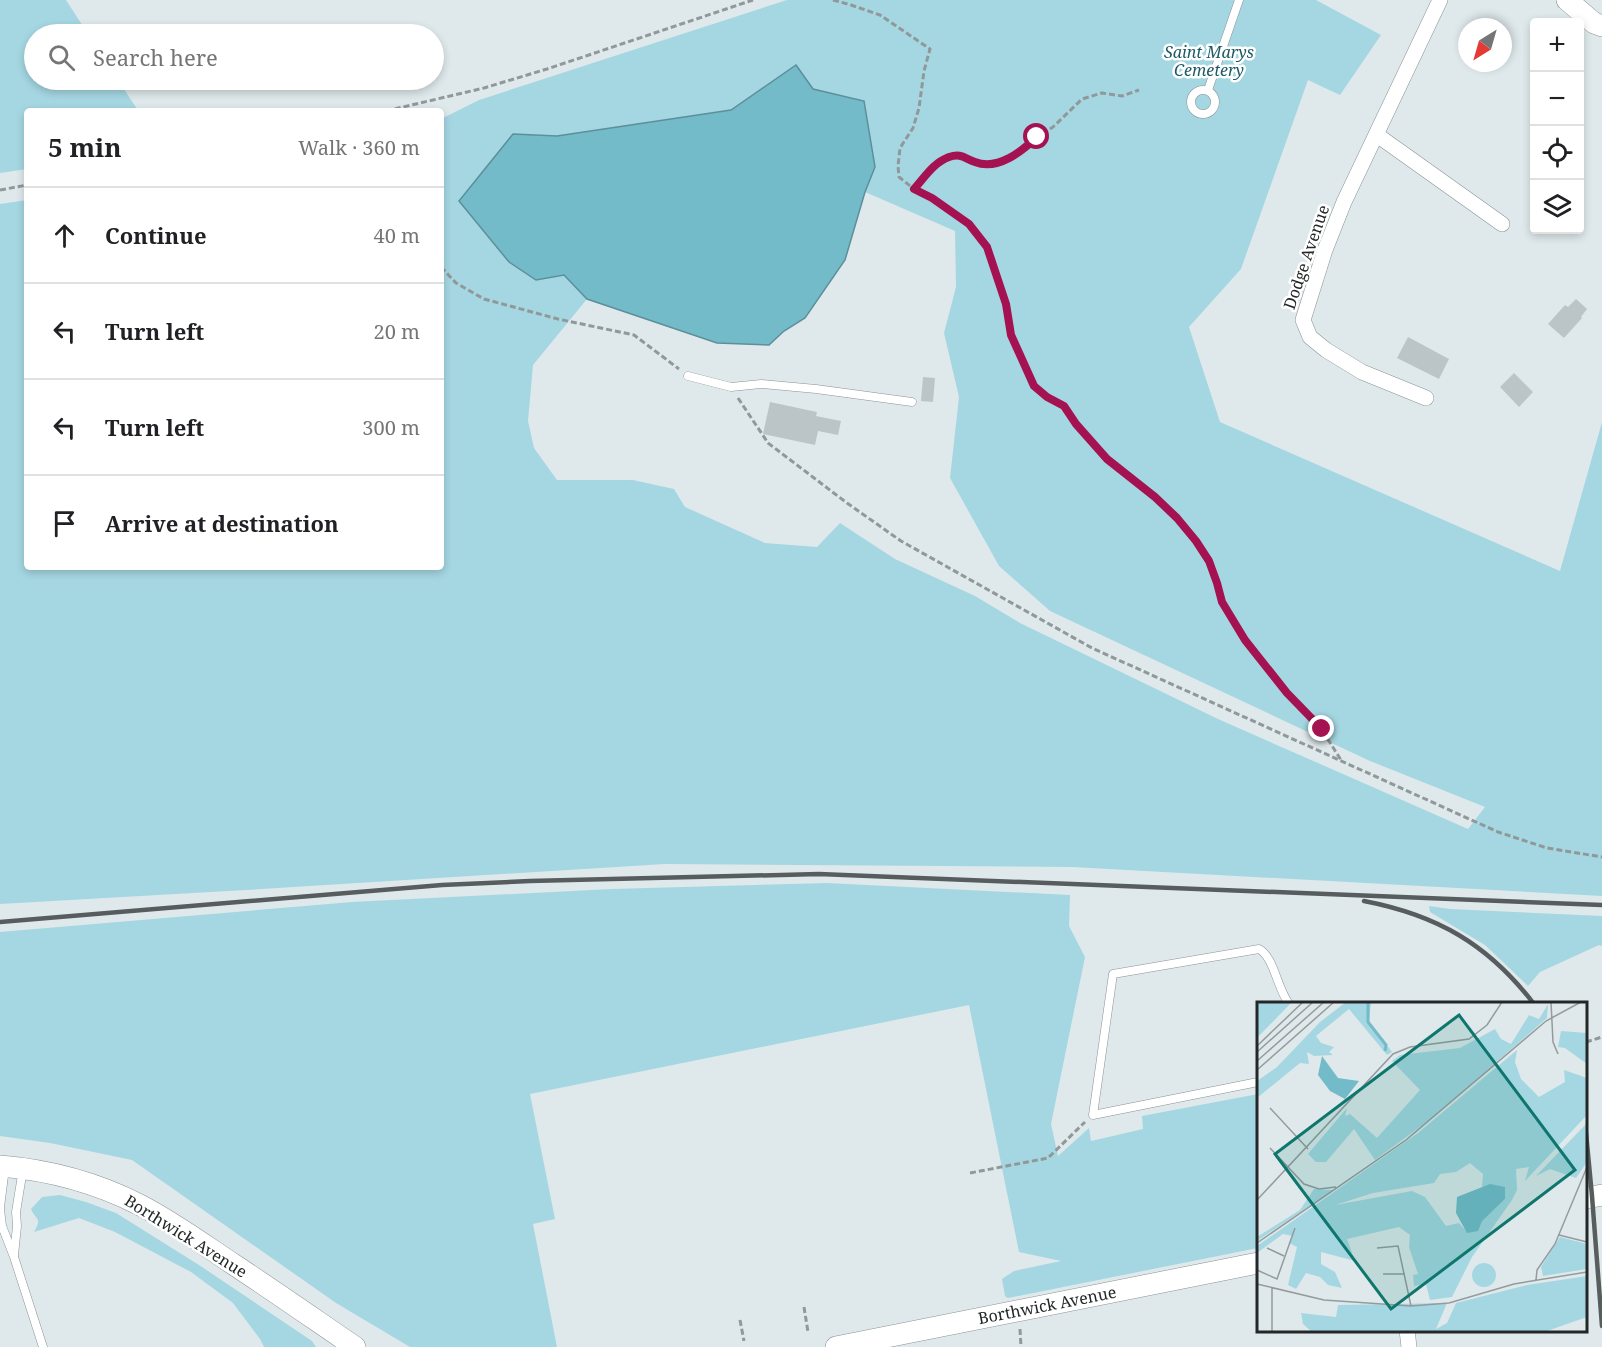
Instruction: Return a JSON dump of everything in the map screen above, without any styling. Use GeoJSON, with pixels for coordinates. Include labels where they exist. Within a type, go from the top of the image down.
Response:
{"type":"FeatureCollection","features":[{"type":"Feature","properties":{"kind":"street","name":"Dodge Avenue"},"geometry":{"type":"LineString","coordinates":[[1426,398],[1362,372],[1326,350],[1310,337],[1303,320],[1325,250],[1344,202],[1440,0]]}},
{"type":"Feature","properties":{"kind":"street"},"geometry":{"type":"LineString","coordinates":[[1567,0],[1599,28]]}},
{"type":"Feature","properties":{"kind":"street"},"geometry":{"type":"LineString","coordinates":[[1377,135],[1502,224]]}},
{"type":"Feature","properties":{"kind":"street","name":"Borthwick Avenue"},"geometry":{"type":"LineString","coordinates":[[10,1167],[69,1178],[97,1186],[139,1204],[179,1228],[355,1347]]}},
{"type":"Feature","properties":{"kind":"street"},"geometry":{"type":"LineString","coordinates":[[1587,1198],[1602,1195]]}},
{"type":"Feature","properties":{"kind":"street","name":"Borthwick Avenue"},"geometry":{"type":"LineString","coordinates":[[836,1347],[1257,1263]]}},
{"type":"Feature","properties":{"kind":"street"},"geometry":{"type":"LineString","coordinates":[[1407,1332],[1409,1347]]}},
{"type":"Feature","properties":{"kind":"lane"},"geometry":{"type":"LineString","coordinates":[[1208,90],[1239,0]]}},
{"type":"Feature","properties":{"kind":"lane"},"geometry":{"type":"LineString","coordinates":[[688,376],[731,387],[761,384],[912,402]]}},
{"type":"Feature","properties":{"kind":"lane"},"geometry":{"type":"LineString","coordinates":[[1257,1082],[1093,1115],[1113,974],[1259,949],[1266,953],[1288,1002]]}},
{"type":"Feature","properties":{"kind":"lane"},"geometry":{"type":"LineString","coordinates":[[10,1167],[0,1208],[2,1226],[44,1347]]}},
{"type":"Feature","properties":{"kind":"lane"},"geometry":{"type":"LineString","coordinates":[[10,1167],[17,1202],[14,1257]]}},
{"type":"Feature","properties":{"kind":"path"},"geometry":{"type":"LineString","coordinates":[[399,108],[484,88],[547,69],[753,0]]}},
{"type":"Feature","properties":{"kind":"path"},"geometry":{"type":"LineString","coordinates":[[833,0],[880,15],[930,49],[913,128],[900,148],[899,177],[969,224],[987,247],[1006,304],[1011,335],[1034,386],[1047,397],[1064,406],[1076,424],[1107,459],[1155,497],[1190,533],[1209,561],[1222,602],[1245,640],[1287,693],[1322,729],[1342,762]]}},
{"type":"Feature","properties":{"kind":"path"},"geometry":{"type":"LineString","coordinates":[[914,189],[931,168],[951,156],[962,155],[987,165],[1005,160],[1023,150],[1053,127],[1082,99],[1102,93],[1122,96],[1139,90]]}},
{"type":"Feature","properties":{"kind":"path"},"geometry":{"type":"LineString","coordinates":[[0,190],[24,186]]}},
{"type":"Feature","properties":{"kind":"path"},"geometry":{"type":"LineString","coordinates":[[444,270],[456,283],[484,299],[558,319],[634,335],[688,376]]}},
{"type":"Feature","properties":{"kind":"path"},"geometry":{"type":"LineString","coordinates":[[731,387],[768,443],[847,503],[901,541],[1092,648],[1498,832],[1547,848],[1602,857]]}},
{"type":"Feature","properties":{"kind":"path"},"geometry":{"type":"LineString","coordinates":[[1587,1042],[1602,1037]]}},
{"type":"Feature","properties":{"kind":"path"},"geometry":{"type":"LineString","coordinates":[[970,1173],[1048,1158],[1093,1115]]}},
{"type":"Feature","properties":{"kind":"path"},"geometry":{"type":"LineString","coordinates":[[804,1307],[808,1332]]}},
{"type":"Feature","properties":{"kind":"path"},"geometry":{"type":"LineString","coordinates":[[740,1320],[744,1341]]}},
{"type":"Feature","properties":{"kind":"path"},"geometry":{"type":"LineString","coordinates":[[1020,1329],[1021,1347]]}},
{"type":"Feature","properties":{"kind":"green space"},"geometry":{"type":"Polygon","coordinates":[[[0,0],[66,0],[82,24],[24,24],[24,90],[125,90],[136,108],[24,108],[24,169],[0,173],[0,0]]]}},
{"type":"Feature","properties":{"kind":"green space","name":"Saint Marys Cemetery"},"geometry":{"type":"Polygon","coordinates":[[[787,0],[1316,0],[1381,35],[1340,95],[1308,80],[1241,269],[1189,327],[1220,422],[1560,571],[1602,422],[1602,896],[1072,867],[665,864],[0,904],[0,204],[24,200],[24,570],[444,570],[444,118],[479,100],[787,0]],[[796,65],[731,110],[557,136],[513,134],[564,275],[587,299],[533,365],[528,421],[534,448],[557,480],[633,480],[674,489],[685,507],[765,543],[817,547],[840,523],[895,559],[975,596],[1020,623],[1218,719],[1468,829],[1485,807],[1370,761],[1050,611],[999,566],[950,478],[959,397],[944,333],[956,287],[955,231],[865,192],[875,166],[864,101],[813,89],[796,65]]]}},
{"type":"Feature","properties":{"kind":"green space"},"geometry":{"type":"Polygon","coordinates":[[[827,883],[1070,895],[1069,926],[1085,957],[1051,1124],[1058,1156],[1089,1128],[1091,1141],[1143,1129],[1142,1116],[1257,1094],[1257,1248],[1008,1298],[1005,1296],[1002,1279],[1014,1271],[1061,1261],[1019,1252],[969,1005],[530,1094],[555,1219],[533,1224],[557,1347],[410,1347],[336,1303],[132,1160],[50,1143],[0,1136],[0,932],[352,902],[611,889],[827,883]]]}},
{"type":"Feature","properties":{"kind":"green space"},"geometry":{"type":"Polygon","coordinates":[[[1429,906],[1602,916],[1602,946],[1599,945],[1540,972],[1528,986],[1485,945],[1430,912],[1429,906]]]}},
{"type":"Feature","properties":{"kind":"green space"},"geometry":{"type":"Polygon","coordinates":[[[60,1195],[116,1213],[199,1265],[312,1341],[316,1347],[264,1347],[233,1303],[191,1272],[115,1232],[79,1218],[34,1232],[38,1221],[31,1209],[42,1197],[60,1195]]]}},
{"type":"Feature","properties":{"kind":"shaded area"},"geometry":{"type":"Polygon","coordinates":[[[796,65],[813,89],[864,101],[875,167],[865,192],[845,260],[805,318],[784,331],[769,345],[717,343],[587,299],[564,275],[536,280],[509,262],[459,201],[513,134],[557,136],[731,110],[796,65]]]}},
{"type":"Feature","properties":{"kind":"building"},"geometry":{"type":"Polygon","coordinates":[[[1576,299],[1587,309],[1564,338],[1548,324],[1565,305],[1568,307],[1576,299]]]}},
{"type":"Feature","properties":{"kind":"building"},"geometry":{"type":"Polygon","coordinates":[[[1408,337],[1449,359],[1439,379],[1397,358],[1408,337]]]}},
{"type":"Feature","properties":{"kind":"building"},"geometry":{"type":"Polygon","coordinates":[[[1514,373],[1533,392],[1519,407],[1500,387],[1514,373]]]}},
{"type":"Feature","properties":{"kind":"building"},"geometry":{"type":"Polygon","coordinates":[[[923,377],[935,378],[933,402],[921,401],[923,377]]]}},
{"type":"Feature","properties":{"kind":"building"},"geometry":{"type":"Polygon","coordinates":[[[770,402],[817,412],[816,416],[841,421],[838,435],[818,431],[815,445],[763,434],[770,402]]]}},
{"type":"Feature","properties":{"kind":"railway"},"geometry":{"type":"LineString","coordinates":[[0,922],[442,885],[819,874],[1602,905]]}},
{"type":"Feature","properties":{"kind":"railway"},"geometry":{"type":"LineString","coordinates":[[1364,901],[1415,915],[1459,935],[1498,965],[1532,1002]]}},
{"type":"Feature","properties":{"kind":"railway"},"geometry":{"type":"LineString","coordinates":[[1587,1144],[1602,1326]]}},
{"type":"Feature","properties":{"kind":"route"},"geometry":{"type":"LineString","coordinates":[[1037,137],[1023,150],[1005,160],[987,165],[962,155],[951,156],[931,168],[914,189],[951,210],[969,224],[987,247],[1006,304],[1011,335],[1034,386],[1047,397],[1064,406],[1091,444],[1177,518],[1209,561],[1222,602],[1245,640],[1287,693],[1322,729]]}}]}
